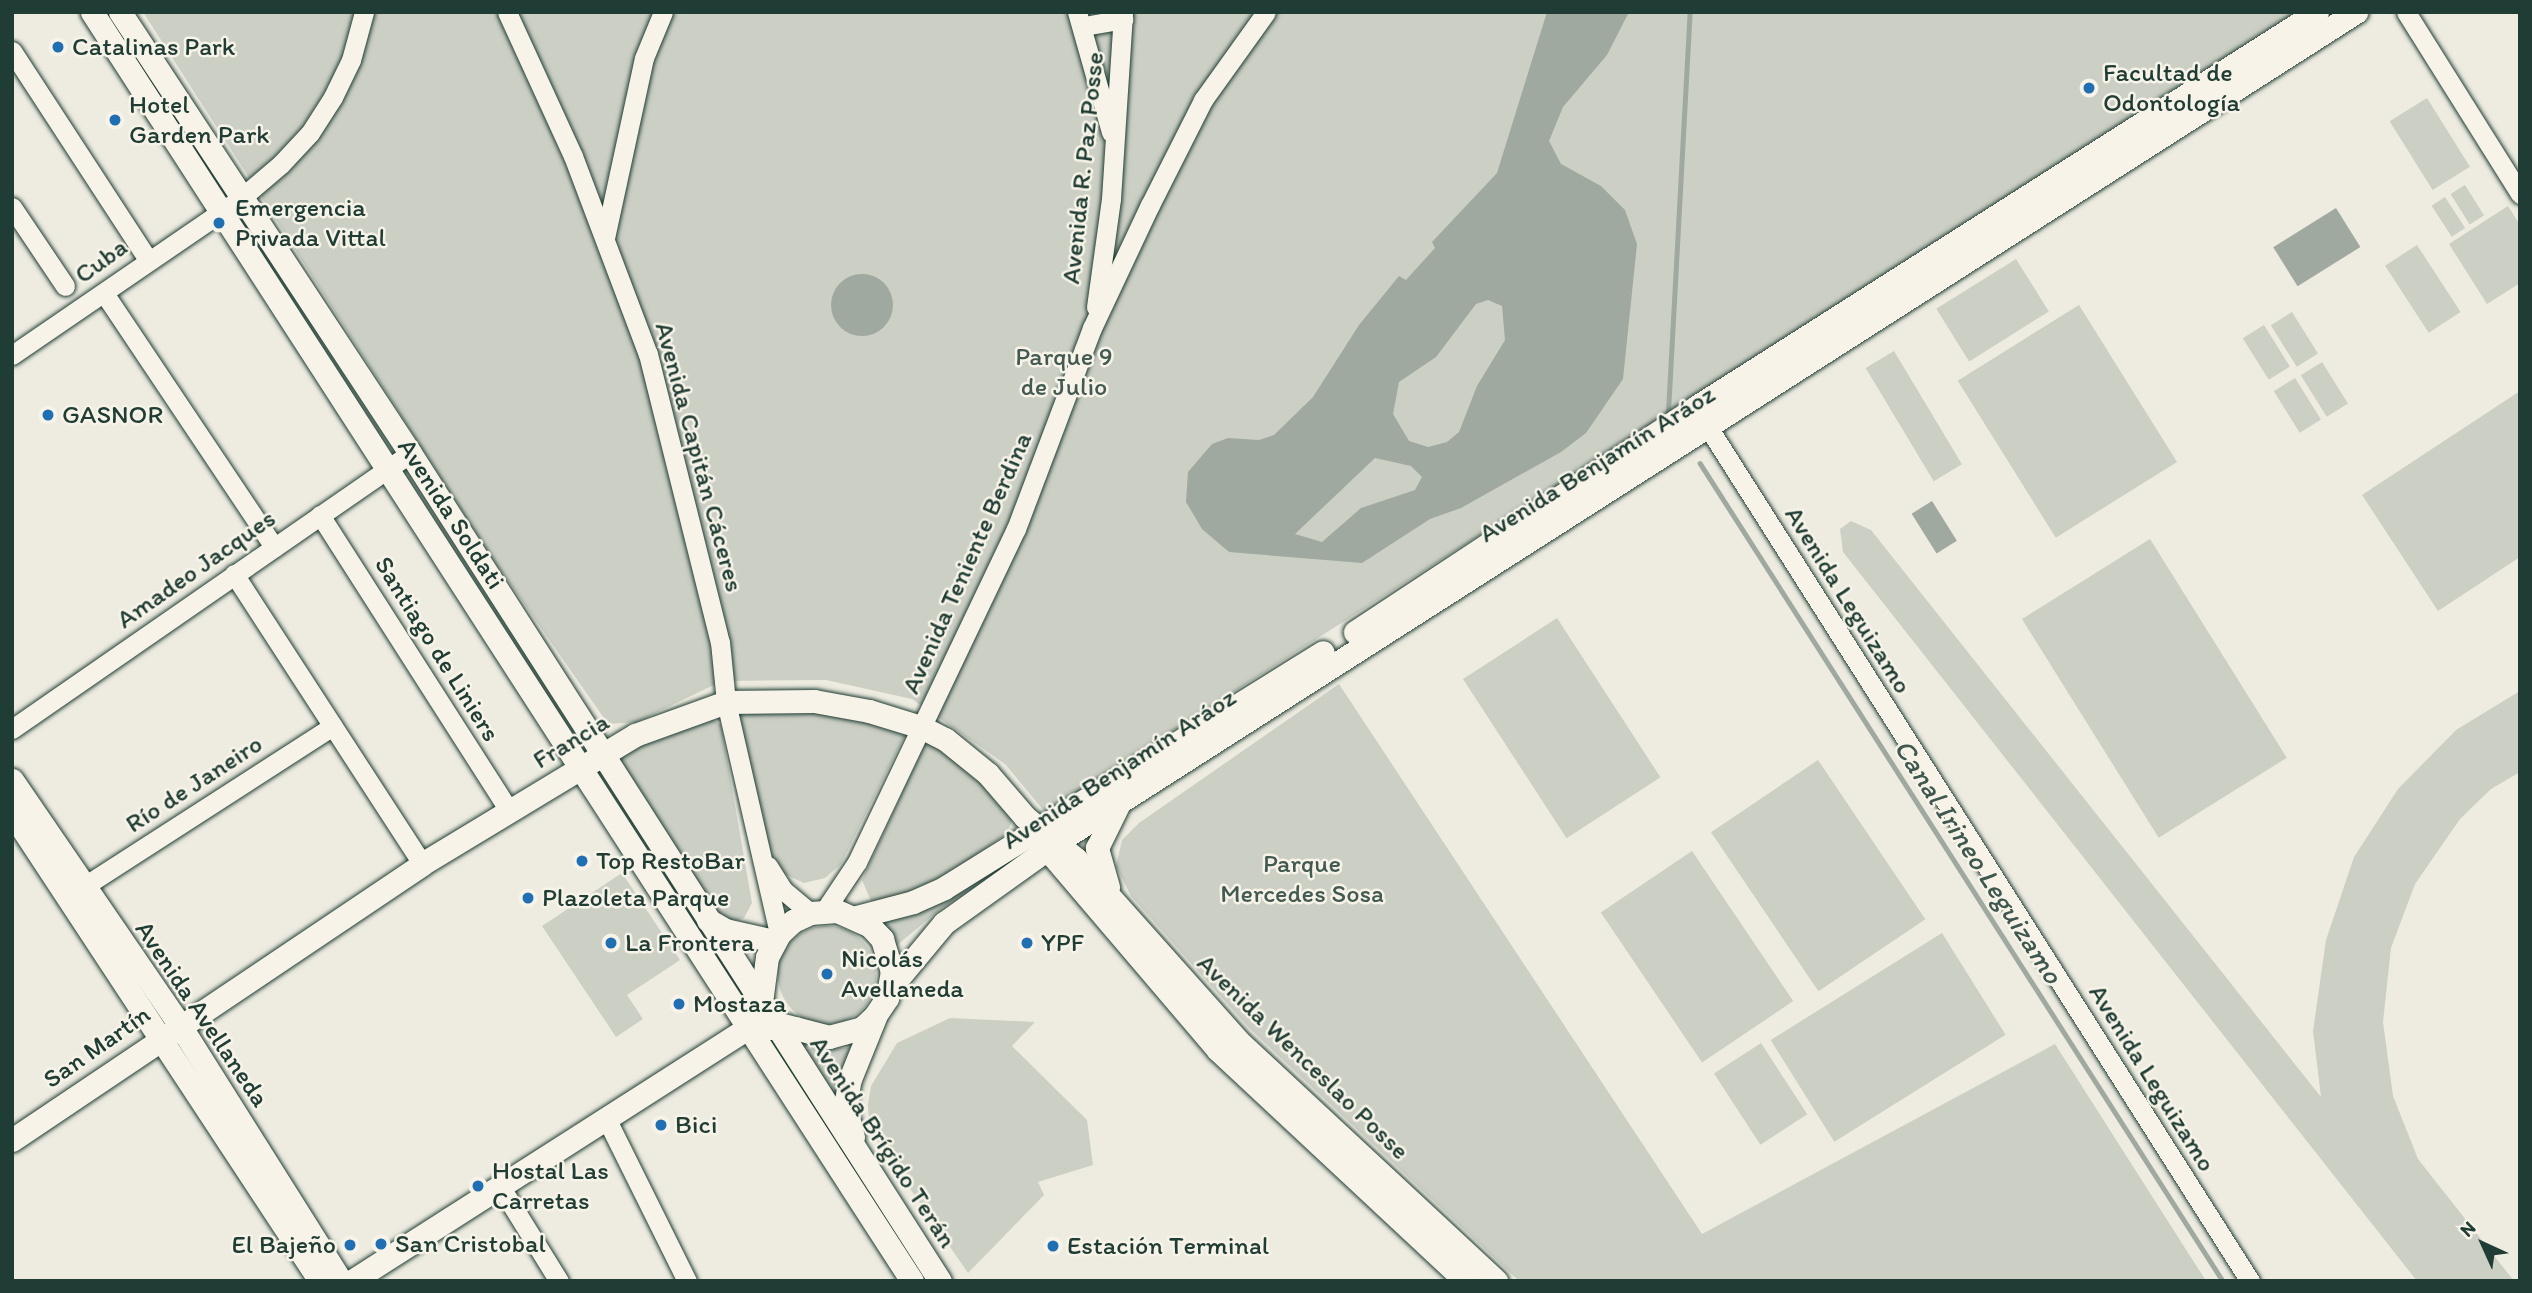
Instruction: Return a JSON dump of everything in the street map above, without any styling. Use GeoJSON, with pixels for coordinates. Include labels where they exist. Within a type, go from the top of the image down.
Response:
{"type":"FeatureCollection","features":[{"type":"Feature","properties":{"kind":"main road","name":"Avenida Soldati"},"geometry":{"type":"LineString","coordinates":[[92,12],[410,453],[708,920],[756,978]]}},
{"type":"Feature","properties":{"kind":"main road","name":"Avenida Soldati"},"geometry":{"type":"LineString","coordinates":[[120,12],[230,205],[388,468],[728,997],[766,1026]]}},
{"type":"Feature","properties":{"kind":"main road","name":"Avenida Benjamín Aráoz"},"geometry":{"type":"LineString","coordinates":[[890,988],[925,942],[1047,840],[1696,407],[2317,12]]}},
{"type":"Feature","properties":{"kind":"main road","name":"Avenida Benjamín Aráoz"},"geometry":{"type":"LineString","coordinates":[[853,915],[913,902],[1047,840],[1123,798],[2356,12]]}},
{"type":"Feature","properties":{"kind":"main road","name":"Francia"},"geometry":{"type":"LineString","coordinates":[[170,1030],[422,864],[581,767],[662,723],[726,702],[814,701],[869,710],[921,727],[945,739],[988,774],[1018,809]]}},
{"type":"Feature","properties":{"kind":"main road","name":"Avenida Avellaneda"},"geometry":{"type":"LineString","coordinates":[[12,780],[83,887],[320,1281]]}},
{"type":"Feature","properties":{"kind":"main road"},"geometry":{"type":"LineString","coordinates":[[1116,902],[1100,869],[1097,848],[1123,798]]}},
{"type":"Feature","properties":{"kind":"main road","name":"Avenida Wenceslao Posse"},"geometry":{"type":"LineString","coordinates":[[1018,809],[1047,840],[1116,902],[1237,1040],[1496,1281]]}},
{"type":"Feature","properties":{"kind":"main road","name":"Avenida Avellaneda"},"geometry":{"type":"LineString","coordinates":[[12,813],[170,1030],[341,1281]]}},
{"type":"Feature","properties":{"kind":"main road"},"geometry":{"type":"LineString","coordinates":[[1047,840],[1072,880],[1218,1050],[1466,1281]]}},
{"type":"Feature","properties":{"kind":"main road"},"geometry":{"type":"LineString","coordinates":[[992,887],[1038,874],[1072,880]]}},
{"type":"Feature","properties":{"kind":"main road"},"geometry":{"type":"LineString","coordinates":[[766,1026],[756,978],[776,938],[818,912],[853,915],[882,939],[889,955],[890,988],[875,1016],[849,1079],[845,1106],[869,1172]]}},
{"type":"Feature","properties":{"kind":"main road"},"geometry":{"type":"LineString","coordinates":[[708,920],[725,930],[776,938]]}},
{"type":"Feature","properties":{"kind":"main road"},"geometry":{"type":"LineString","coordinates":[[352,1281],[370,1275],[500,1186],[766,1026],[776,1010],[756,978]]}},
{"type":"Feature","properties":{"kind":"main road"},"geometry":{"type":"LineString","coordinates":[[766,1026],[829,1037],[862,1028],[875,1016]]}},
{"type":"Feature","properties":{"kind":"main road","name":"Avenida Brígido Terán"},"geometry":{"type":"LineString","coordinates":[[766,1026],[869,1172],[937,1278]]}},
{"type":"Feature","properties":{"kind":"main road","name":"Avenida Brígido Terán"},"geometry":{"type":"LineString","coordinates":[[766,1026],[912,1281]]}},
{"type":"Feature","properties":{"kind":"main road","name":"San Martín"},"geometry":{"type":"LineString","coordinates":[[12,1140],[170,1030]]}},
{"type":"Feature","properties":{"kind":"street","name":"Cuba"},"geometry":{"type":"LineString","coordinates":[[12,355],[230,205],[310,133],[351,60],[364,12]]}},
{"type":"Feature","properties":{"kind":"street","name":"Avenida Capitán Cáceres"},"geometry":{"type":"LineString","coordinates":[[508,12],[573,156],[648,354],[720,642],[726,702],[776,938]]}},
{"type":"Feature","properties":{"kind":"street"},"geometry":{"type":"LineString","coordinates":[[604,239],[644,58],[663,12]]}},
{"type":"Feature","properties":{"kind":"street","name":"Avenida Teniente Berdina"},"geometry":{"type":"LineString","coordinates":[[818,912],[852,871],[1016,529],[1092,328],[1203,100],[1266,12]]}},
{"type":"Feature","properties":{"kind":"street"},"geometry":{"type":"LineString","coordinates":[[2406,12],[2520,194]]}},
{"type":"Feature","properties":{"kind":"street"},"geometry":{"type":"LineString","coordinates":[[1115,150],[1081,19],[1123,16]]}},
{"type":"Feature","properties":{"kind":"street","name":"Avenida R. Paz Posse"},"geometry":{"type":"LineString","coordinates":[[1092,328],[1115,150],[1123,16]]}},
{"type":"Feature","properties":{"kind":"street"},"geometry":{"type":"LineString","coordinates":[[12,51],[148,260]]}},
{"type":"Feature","properties":{"kind":"street"},"geometry":{"type":"LineString","coordinates":[[12,207],[65,286]]}},
{"type":"Feature","properties":{"kind":"street"},"geometry":{"type":"LineString","coordinates":[[104,292],[274,547]]}},
{"type":"Feature","properties":{"kind":"street","name":"Avenida Leguizamo"},"geometry":{"type":"LineString","coordinates":[[1696,407],[2250,1281]]}},
{"type":"Feature","properties":{"kind":"street","name":"Amadeo Jacques"},"geometry":{"type":"LineString","coordinates":[[12,729],[410,453]]}},
{"type":"Feature","properties":{"kind":"street","name":"Santiago de Liniers"},"geometry":{"type":"LineString","coordinates":[[320,515],[509,811]]}},
{"type":"Feature","properties":{"kind":"street"},"geometry":{"type":"LineString","coordinates":[[234,574],[422,864]]}},
{"type":"Feature","properties":{"kind":"street","name":"Río de Janeiro"},"geometry":{"type":"LineString","coordinates":[[83,887],[333,726]]}},
{"type":"Feature","properties":{"kind":"street"},"geometry":{"type":"LineString","coordinates":[[758,850],[776,881],[818,912]]}},
{"type":"Feature","properties":{"kind":"street"},"geometry":{"type":"LineString","coordinates":[[852,871],[847,894],[853,915]]}},
{"type":"Feature","properties":{"kind":"street"},"geometry":{"type":"LineString","coordinates":[[607,1120],[687,1281]]}},
{"type":"Feature","properties":{"kind":"street"},"geometry":{"type":"LineString","coordinates":[[500,1186],[559,1281]]}},
{"type":"Feature","properties":{"kind":"green space","name":"Parque 9 de Julio"},"geometry":{"type":"Polygon","coordinates":[[[143,12],[2300,12],[1045,812],[1005,764],[912,699],[826,680],[722,681],[637,722],[608,724],[493,559],[143,12]]]}},
{"type":"Feature","properties":{"kind":"green space"},"geometry":{"type":"Polygon","coordinates":[[[2427,98],[2470,167],[2433,190],[2390,121],[2427,98]]]}},
{"type":"Feature","properties":{"kind":"green space"},"geometry":{"type":"Polygon","coordinates":[[[2465,185],[2484,216],[2470,225],[2451,194],[2465,185]]]}},
{"type":"Feature","properties":{"kind":"green space"},"geometry":{"type":"Polygon","coordinates":[[[2445,197],[2465,228],[2452,237],[2432,206],[2445,197]]]}},
{"type":"Feature","properties":{"kind":"green space"},"geometry":{"type":"Polygon","coordinates":[[[2508,206],[2520,225],[2520,283],[2487,304],[2449,244],[2508,206]]]}},
{"type":"Feature","properties":{"kind":"green space"},"geometry":{"type":"Polygon","coordinates":[[[2417,245],[2461,312],[2429,333],[2385,266],[2417,245]]]}},
{"type":"Feature","properties":{"kind":"green space"},"geometry":{"type":"Polygon","coordinates":[[[2016,259],[2049,312],[1969,361],[1936,309],[2016,259]]]}},
{"type":"Feature","properties":{"kind":"green space"},"geometry":{"type":"Polygon","coordinates":[[[2079,305],[2177,462],[2056,538],[1958,381],[2079,305]]]}},
{"type":"Feature","properties":{"kind":"green space"},"geometry":{"type":"Polygon","coordinates":[[[2292,312],[2318,354],[2297,367],[2271,325],[2292,312]]]}},
{"type":"Feature","properties":{"kind":"green space"},"geometry":{"type":"Polygon","coordinates":[[[2264,325],[2290,367],[2269,380],[2243,338],[2264,325]]]}},
{"type":"Feature","properties":{"kind":"green space"},"geometry":{"type":"Polygon","coordinates":[[[1894,351],[1962,464],[1934,481],[1866,368],[1894,351]]]}},
{"type":"Feature","properties":{"kind":"green space"},"geometry":{"type":"Polygon","coordinates":[[[2322,362],[2348,404],[2327,417],[2301,375],[2322,362]]]}},
{"type":"Feature","properties":{"kind":"green space"},"geometry":{"type":"Polygon","coordinates":[[[2295,378],[2321,420],[2300,433],[2274,391],[2295,378]]]}},
{"type":"Feature","properties":{"kind":"green space"},"geometry":{"type":"Polygon","coordinates":[[[2520,391],[2520,557],[2438,611],[2362,495],[2520,391]]]}},
{"type":"Feature","properties":{"kind":"green space"},"geometry":{"type":"Polygon","coordinates":[[[1851,521],[1871,530],[2321,1097],[2313,1031],[2326,940],[2354,857],[2398,789],[2456,730],[2520,691],[2520,772],[2491,789],[2460,819],[2415,884],[2391,948],[2383,1022],[2393,1096],[2418,1159],[2514,1281],[2417,1281],[1843,552],[1840,529],[1851,521]]]}},
{"type":"Feature","properties":{"kind":"green space"},"geometry":{"type":"Polygon","coordinates":[[[2150,539],[2287,758],[2159,838],[2022,619],[2150,539]]]}},
{"type":"Feature","properties":{"kind":"green space"},"geometry":{"type":"Polygon","coordinates":[[[1557,618],[1660,777],[1567,838],[1463,679],[1557,618]]]}},
{"type":"Feature","properties":{"kind":"green space","name":"Parque Mercedes Sosa"},"geometry":{"type":"Polygon","coordinates":[[[1339,684],[1702,1234],[2055,1044],[2206,1281],[1519,1281],[1249,1028],[1131,896],[1116,866],[1122,840],[1139,823],[1339,684]]]}},
{"type":"Feature","properties":{"kind":"green space"},"geometry":{"type":"Polygon","coordinates":[[[781,707],[870,718],[905,735],[841,864],[825,878],[804,883],[782,873],[768,850],[736,708],[781,707]]]}},
{"type":"Feature","properties":{"kind":"green space"},"geometry":{"type":"Polygon","coordinates":[[[705,715],[721,725],[752,903],[744,918],[732,922],[712,909],[616,758],[705,715]]]}},
{"type":"Feature","properties":{"kind":"green space"},"geometry":{"type":"Polygon","coordinates":[[[933,742],[961,762],[1008,810],[1012,820],[1007,833],[961,866],[906,896],[871,901],[862,880],[924,745],[933,742]]]}},
{"type":"Feature","properties":{"kind":"green space"},"geometry":{"type":"Polygon","coordinates":[[[1818,760],[1925,919],[1818,991],[1711,832],[1818,760]]]}},
{"type":"Feature","properties":{"kind":"green space"},"geometry":{"type":"Polygon","coordinates":[[[1021,851],[933,915],[895,947],[879,921],[1021,851]]]}},
{"type":"Feature","properties":{"kind":"green space"},"geometry":{"type":"Polygon","coordinates":[[[1692,851],[1793,1001],[1702,1063],[1601,913],[1692,851]]]}},
{"type":"Feature","properties":{"kind":"green space","name":"La Frontera"},"geometry":{"type":"Polygon","coordinates":[[[622,873],[680,960],[627,995],[643,1019],[616,1037],[542,926],[622,873]]]}},
{"type":"Feature","properties":{"kind":"green space"},"geometry":{"type":"Polygon","coordinates":[[[827,926],[846,930],[862,940],[872,956],[876,975],[872,994],[862,1010],[846,1020],[827,1024],[808,1020],[792,1010],[782,994],[778,975],[782,956],[792,940],[808,930],[827,926]]]}},
{"type":"Feature","properties":{"kind":"green space"},"geometry":{"type":"Polygon","coordinates":[[[1942,933],[2006,1035],[1834,1142],[1771,1040],[1942,933]]]}},
{"type":"Feature","properties":{"kind":"green space"},"geometry":{"type":"Polygon","coordinates":[[[950,1018],[1035,1022],[1012,1046],[1087,1120],[1093,1165],[1038,1182],[1044,1195],[968,1273],[878,1142],[869,1124],[871,1086],[897,1043],[950,1018]]]}},
{"type":"Feature","properties":{"kind":"green space"},"geometry":{"type":"Polygon","coordinates":[[[1761,1043],[1807,1114],[1760,1145],[1714,1073],[1761,1043]]]}},
{"type":"Feature","properties":{"kind":"green space"},"geometry":{"type":"Polygon","coordinates":[[[851,1048],[831,1094],[801,1049],[851,1048]]]}},
{"type":"Feature","properties":{"kind":"shaded area"},"geometry":{"type":"Polygon","coordinates":[[[1547,12],[1629,12],[1607,55],[1563,107],[1549,141],[1561,164],[1601,186],[1625,210],[1637,244],[1623,379],[1586,433],[1561,452],[1461,508],[1430,519],[1362,563],[1229,552],[1202,529],[1186,502],[1188,472],[1212,444],[1228,438],[1259,440],[1274,435],[1313,397],[1359,325],[1399,276],[1406,280],[1435,248],[1432,242],[1497,173],[1547,12]],[[1488,300],[1476,304],[1436,357],[1399,382],[1393,414],[1409,441],[1428,447],[1447,442],[1459,432],[1477,386],[1505,340],[1502,306],[1488,300]],[[1375,458],[1295,534],[1322,542],[1361,508],[1415,490],[1422,477],[1411,466],[1375,458]]]}},
{"type":"Feature","properties":{"kind":"shaded area"},"geometry":{"type":"Polygon","coordinates":[[[2336,208],[2360,247],[2298,286],[2273,247],[2336,208]]]}},
{"type":"Feature","properties":{"kind":"shaded area"},"geometry":{"type":"Polygon","coordinates":[[[856,274],[868,274],[884,283],[891,293],[891,317],[884,327],[868,336],[856,336],[845,331],[836,322],[831,311],[831,299],[836,288],[845,279],[856,274]]]}},
{"type":"Feature","properties":{"kind":"shaded area"},"geometry":{"type":"Polygon","coordinates":[[[1932,501],[1957,541],[1937,554],[1912,514],[1932,501]]]}},
{"type":"Feature","properties":{"kind":"waterway"},"geometry":{"type":"LineString","coordinates":[[1668,412],[1690,12]]}},
{"type":"Feature","properties":{"kind":"waterway","name":"Canal Irineo Leguizamo"},"geometry":{"type":"LineString","coordinates":[[1700,463],[2223,1281]]}},
{"type":"Feature","properties":{"kind":"place","name":"Catalinas Park"},"geometry":{"type":"Point","coordinates":[58,47]}},
{"type":"Feature","properties":{"kind":"place","name":"Facultad de Odontología"},"geometry":{"type":"Point","coordinates":[2089,88]}},
{"type":"Feature","properties":{"kind":"place","name":"Hotel Garden Park"},"geometry":{"type":"Point","coordinates":[115,120]}},
{"type":"Feature","properties":{"kind":"place","name":"Emergencia Privada Vittal"},"geometry":{"type":"Point","coordinates":[219,223]}},
{"type":"Feature","properties":{"kind":"place","name":"GASNOR"},"geometry":{"type":"Point","coordinates":[48,415]}},
{"type":"Feature","properties":{"kind":"place","name":"Top RestoBar"},"geometry":{"type":"Point","coordinates":[582,861]}},
{"type":"Feature","properties":{"kind":"place","name":"Plazoleta Parque"},"geometry":{"type":"Point","coordinates":[528,898]}},
{"type":"Feature","properties":{"kind":"place","name":"La Frontera"},"geometry":{"type":"Point","coordinates":[611,943]}},
{"type":"Feature","properties":{"kind":"place","name":"YPF"},"geometry":{"type":"Point","coordinates":[1027,943]}},
{"type":"Feature","properties":{"kind":"place","name":"Nicolás Avellaneda"},"geometry":{"type":"Point","coordinates":[827,974]}},
{"type":"Feature","properties":{"kind":"place","name":"Mostaza"},"geometry":{"type":"Point","coordinates":[679,1004]}},
{"type":"Feature","properties":{"kind":"place","name":"Bici"},"geometry":{"type":"Point","coordinates":[661,1125]}},
{"type":"Feature","properties":{"kind":"place","name":"Hostal Las Carretas"},"geometry":{"type":"Point","coordinates":[478,1186]}},
{"type":"Feature","properties":{"kind":"place","name":"San Cristobal"},"geometry":{"type":"Point","coordinates":[381,1244]}},
{"type":"Feature","properties":{"kind":"place","name":"El Bajeño"},"geometry":{"type":"Point","coordinates":[350,1245]}},
{"type":"Feature","properties":{"kind":"place","name":"Estación Terminal"},"geometry":{"type":"Point","coordinates":[1053,1246]}}]}
